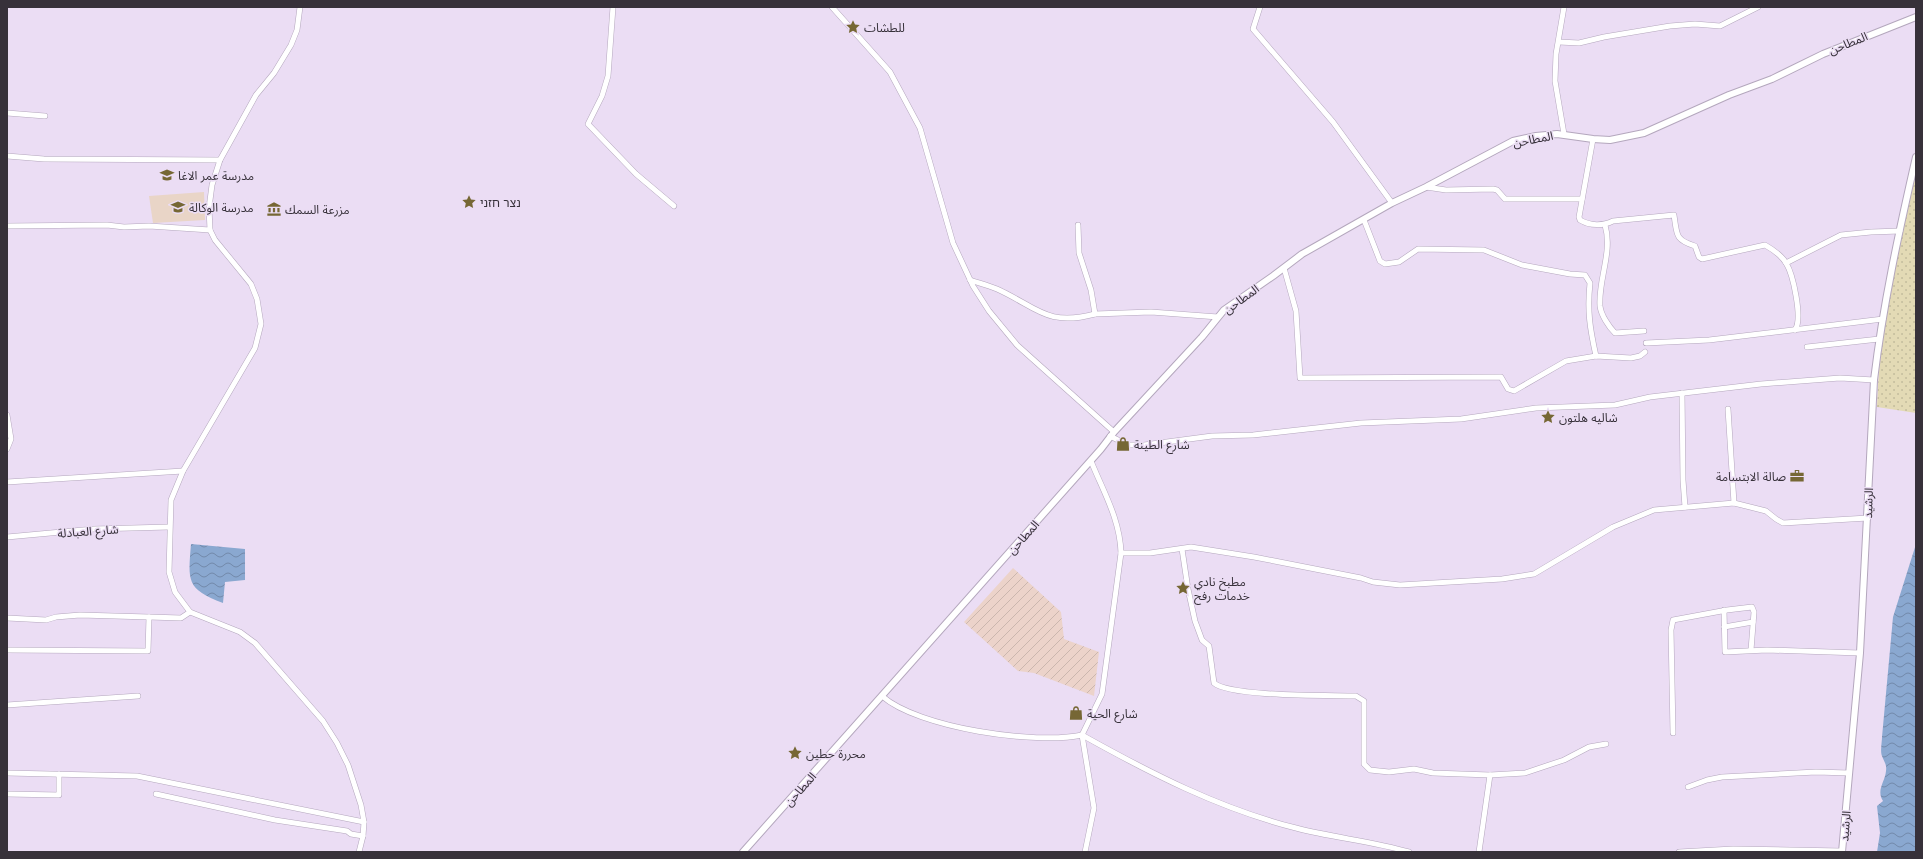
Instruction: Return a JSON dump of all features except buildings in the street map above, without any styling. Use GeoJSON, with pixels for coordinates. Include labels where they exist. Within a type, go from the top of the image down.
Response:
{"type":"FeatureCollection","features":[{"type":"Feature","properties":{"kind":"main road","name":"المطاحن"},"geometry":{"type":"LineString","coordinates":[[744,852],[1091,461],[1112,434],[1202,337],[1218,316],[1224,310],[1302,254],[1364,220],[1392,202],[1426,187],[1513,141],[1536,136],[1564,134],[1593,140],[1610,140],[1644,133],[1729,95],[1772,79],[1823,54],[1916,16]]}},
{"type":"Feature","properties":{"kind":"main road","name":"الرشيد"},"geometry":{"type":"LineString","coordinates":[[1842,851],[1860,653],[1874,380],[1879,339],[1890,275],[1916,157]]}},
{"type":"Feature","properties":{"kind":"street"},"geometry":{"type":"LineString","coordinates":[[300,7],[297,30],[291,45],[274,73],[256,95],[220,160],[210,196],[210,230],[215,240],[251,284],[257,300],[261,324],[254,348],[183,471],[171,500],[169,527],[169,572],[175,592],[190,612],[240,632],[255,643],[323,721],[337,743],[348,765],[361,804],[364,822],[363,836],[359,852]]}},
{"type":"Feature","properties":{"kind":"street"},"geometry":{"type":"LineString","coordinates":[[612,7],[608,76],[602,96],[588,124],[636,174],[674,206]]}},
{"type":"Feature","properties":{"kind":"street"},"geometry":{"type":"LineString","coordinates":[[832,7],[890,72],[920,128],[949,230],[970,280],[989,311],[1017,345],[1112,434],[1128,445],[1144,445],[1212,436],[1253,435],[1361,423],[1461,419],[1536,408],[1615,404],[1650,397],[1682,393],[1840,378],[1874,380]]}},
{"type":"Feature","properties":{"kind":"street"},"geometry":{"type":"LineString","coordinates":[[1260,7],[1253,29],[1333,122],[1392,202]]}},
{"type":"Feature","properties":{"kind":"street"},"geometry":{"type":"LineString","coordinates":[[1564,7],[1558,42],[1555,81],[1564,134]]}},
{"type":"Feature","properties":{"kind":"street"},"geometry":{"type":"LineString","coordinates":[[1558,42],[1573,44],[1604,37],[1670,26],[1695,24],[1720,26],[1758,7]]}},
{"type":"Feature","properties":{"kind":"street"},"geometry":{"type":"LineString","coordinates":[[7,113],[45,116]]}},
{"type":"Feature","properties":{"kind":"street"},"geometry":{"type":"LineString","coordinates":[[1593,140],[1579,217],[1580,220],[1587,223],[1605,225],[1613,221],[1674,215],[1678,236],[1683,242],[1697,248],[1700,259],[1765,245],[1786,263],[1798,310],[1798,323],[1795,330]]}},
{"type":"Feature","properties":{"kind":"street"},"geometry":{"type":"LineString","coordinates":[[7,156],[44,159],[220,160]]}},
{"type":"Feature","properties":{"kind":"street"},"geometry":{"type":"LineString","coordinates":[[1426,187],[1446,190],[1493,189],[1497,190],[1505,200],[1582,200]]}},
{"type":"Feature","properties":{"kind":"street"},"geometry":{"type":"LineString","coordinates":[[1364,220],[1380,261],[1385,264],[1399,262],[1418,250],[1484,250],[1522,265],[1570,274],[1584,275],[1590,283],[1588,305],[1590,326],[1596,356]]}},
{"type":"Feature","properties":{"kind":"street"},"geometry":{"type":"LineString","coordinates":[[7,226],[107,225],[210,230]]}},
{"type":"Feature","properties":{"kind":"street"},"geometry":{"type":"LineString","coordinates":[[1078,225],[1079,253],[1091,290],[1095,314]]}},
{"type":"Feature","properties":{"kind":"street"},"geometry":{"type":"LineString","coordinates":[[1605,225],[1608,241],[1601,309],[1610,328],[1615,333],[1644,331]]}},
{"type":"Feature","properties":{"kind":"street"},"geometry":{"type":"LineString","coordinates":[[1786,263],[1841,235],[1900,231]]}},
{"type":"Feature","properties":{"kind":"street"},"geometry":{"type":"LineString","coordinates":[[1284,268],[1296,312],[1300,378],[1502,377],[1508,390],[1514,391],[1566,362],[1596,356],[1631,358],[1640,356],[1645,352]]}},
{"type":"Feature","properties":{"kind":"street"},"geometry":{"type":"LineString","coordinates":[[970,280],[996,289],[1042,314],[1051,317],[1076,319],[1095,314],[1151,312],[1218,316]]}},
{"type":"Feature","properties":{"kind":"street"},"geometry":{"type":"LineString","coordinates":[[1646,343],[1709,340],[1883,319]]}},
{"type":"Feature","properties":{"kind":"street"},"geometry":{"type":"LineString","coordinates":[[1807,347],[1879,339]]}},
{"type":"Feature","properties":{"kind":"street"},"geometry":{"type":"LineString","coordinates":[[1682,393],[1683,480],[1685,507]]}},
{"type":"Feature","properties":{"kind":"street"},"geometry":{"type":"LineString","coordinates":[[1728,409],[1734,502]]}},
{"type":"Feature","properties":{"kind":"street"},"geometry":{"type":"LineString","coordinates":[[7,415],[11,439],[7,449]]}},
{"type":"Feature","properties":{"kind":"street"},"geometry":{"type":"LineString","coordinates":[[1085,852],[1094,808],[1082,735],[1102,694],[1121,553],[1121,544],[1112,506],[1091,461]]}},
{"type":"Feature","properties":{"kind":"street"},"geometry":{"type":"LineString","coordinates":[[7,482],[183,471]]}},
{"type":"Feature","properties":{"kind":"street"},"geometry":{"type":"LineString","coordinates":[[1121,553],[1150,554],[1191,547],[1254,557],[1361,578],[1373,582],[1400,585],[1502,579],[1534,574],[1613,527],[1650,511],[1734,502],[1766,511],[1776,520],[1784,523],[1868,518]]}},
{"type":"Feature","properties":{"kind":"street","name":"شارع العبادلة"},"geometry":{"type":"LineString","coordinates":[[7,537],[94,530],[169,527]]}},
{"type":"Feature","properties":{"kind":"street"},"geometry":{"type":"LineString","coordinates":[[1182,549],[1188,589],[1196,621],[1202,640],[1209,646],[1214,683],[1220,687],[1293,696],[1356,696],[1364,701],[1364,764],[1370,770],[1389,772],[1414,769],[1432,773],[1490,775],[1525,773],[1557,763],[1589,747],[1606,744]]}},
{"type":"Feature","properties":{"kind":"street"},"geometry":{"type":"LineString","coordinates":[[1673,733],[1671,630],[1673,620],[1724,610],[1752,607],[1754,610],[1751,650]]}},
{"type":"Feature","properties":{"kind":"street"},"geometry":{"type":"LineString","coordinates":[[1724,610],[1725,652],[1751,650],[1860,653]]}},
{"type":"Feature","properties":{"kind":"street"},"geometry":{"type":"LineString","coordinates":[[7,618],[46,620],[56,617],[80,615],[180,618],[190,612]]}},
{"type":"Feature","properties":{"kind":"street"},"geometry":{"type":"LineString","coordinates":[[7,650],[148,651],[149,617]]}},
{"type":"Feature","properties":{"kind":"street"},"geometry":{"type":"LineString","coordinates":[[1724,627],[1753,622]]}},
{"type":"Feature","properties":{"kind":"street"},"geometry":{"type":"LineString","coordinates":[[7,705],[138,696]]}},
{"type":"Feature","properties":{"kind":"street"},"geometry":{"type":"LineString","coordinates":[[882,696],[891,704],[907,712],[960,728],[1046,738],[1068,738],[1082,735],[1151,772],[1217,802],[1297,828],[1409,852]]}},
{"type":"Feature","properties":{"kind":"street"},"geometry":{"type":"LineString","coordinates":[[1688,787],[1707,780],[1722,777],[1816,772],[1849,773]]}},
{"type":"Feature","properties":{"kind":"street"},"geometry":{"type":"LineString","coordinates":[[7,773],[137,776],[159,779],[364,822]]}},
{"type":"Feature","properties":{"kind":"street"},"geometry":{"type":"LineString","coordinates":[[7,794],[59,795],[59,774]]}},
{"type":"Feature","properties":{"kind":"street"},"geometry":{"type":"LineString","coordinates":[[1479,852],[1490,775]]}},
{"type":"Feature","properties":{"kind":"street"},"geometry":{"type":"LineString","coordinates":[[156,794],[275,820],[347,831],[351,834],[363,836]]}},
{"type":"Feature","properties":{"kind":"street"},"geometry":{"type":"LineString","coordinates":[[1679,852],[1732,849],[1842,851]]}},
{"type":"Feature","properties":{"kind":"shaded area","name":"مدرسة الوكالة"},"geometry":{"type":"Polygon","coordinates":[[[204,192],[205,220],[153,223],[149,196],[204,192]]]}},
{"type":"Feature","properties":{"kind":"shaded area"},"geometry":{"type":"Polygon","coordinates":[[[1013,568],[1061,612],[1064,639],[1099,652],[1094,696],[1034,673],[1018,671],[964,622],[1013,568]]]}},
{"type":"Feature","properties":{"kind":"sand"},"geometry":{"type":"Polygon","coordinates":[[[1916,173],[1916,413],[1877,407],[1882,348],[1891,289],[1916,173]]]}},
{"type":"Feature","properties":{"kind":"water"},"geometry":{"type":"Polygon","coordinates":[[[191,544],[245,549],[245,580],[225,582],[223,603],[202,593],[192,582],[190,575],[191,544]]]}},
{"type":"Feature","properties":{"kind":"water"},"geometry":{"type":"Polygon","coordinates":[[[1916,544],[1916,852],[1877,852],[1880,833],[1877,806],[1883,801],[1880,793],[1886,769],[1886,765],[1881,754],[1881,749],[1893,617],[1916,544]]]}},
{"type":"Feature","properties":{"kind":"place","name":"للطشات"},"geometry":{"type":"Point","coordinates":[853,27]}},
{"type":"Feature","properties":{"kind":"place","name":"مدرسة عمر الاغا"},"geometry":{"type":"Point","coordinates":[167,175]}},
{"type":"Feature","properties":{"kind":"place","name":"נצר חזני"},"geometry":{"type":"Point","coordinates":[469,202]}},
{"type":"Feature","properties":{"kind":"place","name":"مدرسة الوكالة"},"geometry":{"type":"Point","coordinates":[178,207]}},
{"type":"Feature","properties":{"kind":"place","name":"مزرعة السمك"},"geometry":{"type":"Point","coordinates":[274,209]}},
{"type":"Feature","properties":{"kind":"place","name":"شاليه هلتون"},"geometry":{"type":"Point","coordinates":[1548,417]}},
{"type":"Feature","properties":{"kind":"place","name":"شارع الطينة"},"geometry":{"type":"Point","coordinates":[1123,444]}},
{"type":"Feature","properties":{"kind":"place","name":"صالة الابتسامة"},"geometry":{"type":"Point","coordinates":[1797,476]}},
{"type":"Feature","properties":{"kind":"place","name":"مطبخ نادي خدمات رفح"},"geometry":{"type":"Point","coordinates":[1183,588]}},
{"type":"Feature","properties":{"kind":"place","name":"شارع الحية"},"geometry":{"type":"Point","coordinates":[1076,713]}},
{"type":"Feature","properties":{"kind":"place","name":"محررة حطين"},"geometry":{"type":"Point","coordinates":[795,753]}}]}
